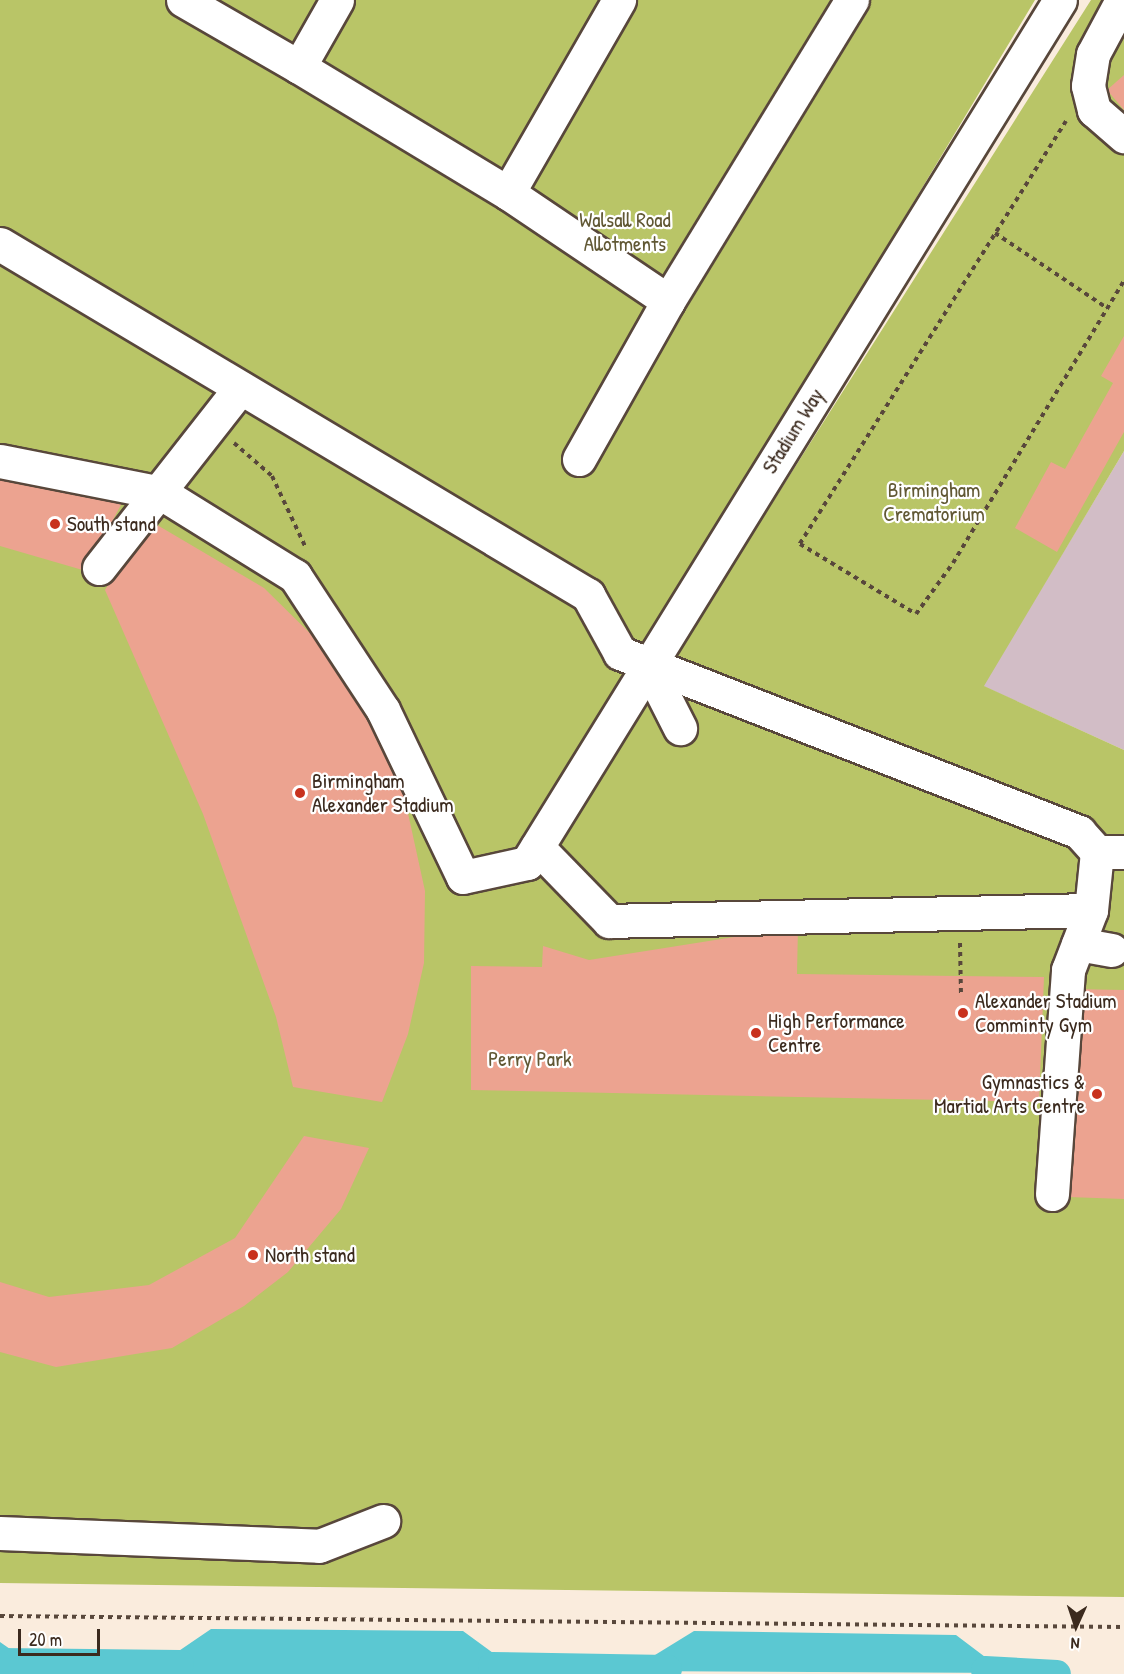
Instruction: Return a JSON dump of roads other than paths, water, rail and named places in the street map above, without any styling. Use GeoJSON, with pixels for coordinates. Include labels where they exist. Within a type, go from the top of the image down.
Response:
{"type":"FeatureCollection","features":[{"type":"Feature","properties":{"kind":"street"},"geometry":{"type":"LineString","coordinates":[[183,0],[508,193],[668,301]]}},
{"type":"Feature","properties":{"kind":"street"},"geometry":{"type":"LineString","coordinates":[[299,67],[338,0]]}},
{"type":"Feature","properties":{"kind":"street"},"geometry":{"type":"LineString","coordinates":[[508,193],[619,0]]}},
{"type":"Feature","properties":{"kind":"street"},"geometry":{"type":"LineString","coordinates":[[579,459],[668,301],[852,0]]}},
{"type":"Feature","properties":{"kind":"street","name":"Stadium Way"},"geometry":{"type":"LineString","coordinates":[[532,855],[1060,0]]}},
{"type":"Feature","properties":{"kind":"street"},"geometry":{"type":"LineString","coordinates":[[1122,0],[1093,54],[1088,86],[1094,110],[1124,136]]}},
{"type":"Feature","properties":{"kind":"street"},"geometry":{"type":"LineString","coordinates":[[0,244],[588,596],[620,653],[1079,832],[1110,852],[1068,970],[1052,1194]]}},
{"type":"Feature","properties":{"kind":"street"},"geometry":{"type":"LineString","coordinates":[[99,568],[161,493],[240,388]]}},
{"type":"Feature","properties":{"kind":"street"},"geometry":{"type":"LineString","coordinates":[[0,461],[161,493],[295,576],[382,710],[463,877],[532,855],[609,921],[1091,910]]}},
{"type":"Feature","properties":{"kind":"street"},"geometry":{"type":"LineString","coordinates":[[648,665],[680,728]]}},
{"type":"Feature","properties":{"kind":"street"},"geometry":{"type":"LineString","coordinates":[[1078,944],[1111,950]]}},
{"type":"Feature","properties":{"kind":"street"},"geometry":{"type":"LineString","coordinates":[[0,1533],[319,1546],[383,1521]]}},
{"type":"Feature","properties":{"kind":"water"},"geometry":{"type":"Polygon","coordinates":[[[211,1629],[463,1631],[504,1661],[530,1668],[503,1674],[165,1674],[143,1666],[167,1659],[211,1629]]]}},
{"type":"Feature","properties":{"kind":"water"},"geometry":{"type":"Polygon","coordinates":[[[694,1631],[956,1635],[997,1666],[1022,1673],[629,1671],[694,1631]]]}},
{"type":"Feature","properties":{"kind":"water"},"geometry":{"type":"Polygon","coordinates":[[[0,1642],[20,1656],[44,1665],[0,1674],[0,1642]]]}},
{"type":"Feature","properties":{"kind":"waterway"},"geometry":{"type":"LineString","coordinates":[[0,1662],[180,1664]]}},
{"type":"Feature","properties":{"kind":"waterway"},"geometry":{"type":"LineString","coordinates":[[492,1666],[668,1669]]}},
{"type":"Feature","properties":{"kind":"waterway"},"geometry":{"type":"LineString","coordinates":[[985,1670],[1057,1674]]}},
{"type":"Feature","properties":{"kind":"place","name":"South stand"},"geometry":{"type":"Point","coordinates":[55,524]}},
{"type":"Feature","properties":{"kind":"place","name":"Birmingham Alexander Stadium"},"geometry":{"type":"Point","coordinates":[300,793]}},
{"type":"Feature","properties":{"kind":"place","name":"Alexander Stadium Comminty Gym"},"geometry":{"type":"Point","coordinates":[963,1013]}},
{"type":"Feature","properties":{"kind":"place","name":"High Performance Centre"},"geometry":{"type":"Point","coordinates":[756,1033]}},
{"type":"Feature","properties":{"kind":"place","name":"Gymnastics & Martial Arts Centre"},"geometry":{"type":"Point","coordinates":[1097,1094]}},
{"type":"Feature","properties":{"kind":"place","name":"North stand"},"geometry":{"type":"Point","coordinates":[253,1255]}},
{"type":"Feature","properties":{"kind":"park label","name":"Walsall Road Allotments"},"geometry":{"type":"Point","coordinates":[625,232]}},
{"type":"Feature","properties":{"kind":"park label","name":"Birmingham Crematorium"},"geometry":{"type":"Point","coordinates":[934,502]}},
{"type":"Feature","properties":{"kind":"park label","name":"Perry Park"},"geometry":{"type":"Point","coordinates":[530,1059]}}]}
